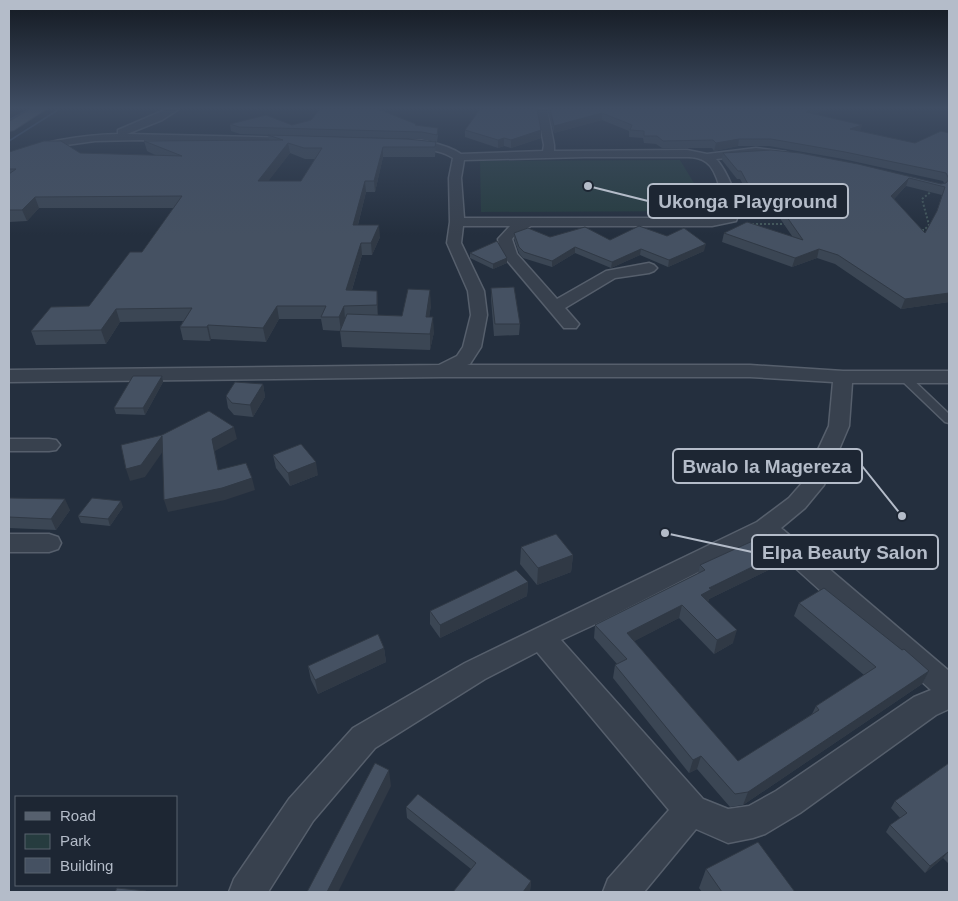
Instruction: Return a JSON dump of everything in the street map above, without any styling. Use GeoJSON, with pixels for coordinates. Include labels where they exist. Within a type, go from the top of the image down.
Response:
{"type":"FeatureCollection","features":[{"type":"Feature","properties":{"kind":"street"},"geometry":{"type":"LineString","coordinates":[[9,159],[26,151]]}},
{"type":"Feature","properties":{"kind":"street"},"geometry":{"type":"LineString","coordinates":[[452,151],[459,157],[676,154],[707,157],[738,151]]}},
{"type":"Feature","properties":{"kind":"street"},"geometry":{"type":"LineString","coordinates":[[761,151],[796,156]]}},
{"type":"Feature","properties":{"kind":"street"},"geometry":{"type":"LineString","coordinates":[[442,371],[464,360],[472,347],[480,314],[476,291],[454,243],[457,222],[455,178],[459,157]]}},
{"type":"Feature","properties":{"kind":"street"},"geometry":{"type":"LineString","coordinates":[[457,222],[722,221],[732,218],[733,209],[717,166],[707,157]]}},
{"type":"Feature","properties":{"kind":"street"},"geometry":{"type":"LineString","coordinates":[[528,222],[511,231],[505,238],[506,246],[510,254],[570,324]]}},
{"type":"Feature","properties":{"kind":"street"},"geometry":{"type":"LineString","coordinates":[[556,307],[611,274],[649,268]]}},
{"type":"Feature","properties":{"kind":"street"},"geometry":{"type":"LineString","coordinates":[[9,376],[442,371],[750,372],[843,377],[949,377]]}},
{"type":"Feature","properties":{"kind":"street"},"geometry":{"type":"LineString","coordinates":[[247,892],[301,810],[364,738],[475,672],[541,637],[593,614],[765,528],[796,502],[817,479],[839,426],[843,377]]}},
{"type":"Feature","properties":{"kind":"street"},"geometry":{"type":"LineString","coordinates":[[9,445],[49,445]]}},
{"type":"Feature","properties":{"kind":"street"},"geometry":{"type":"LineString","coordinates":[[765,528],[949,688]]}},
{"type":"Feature","properties":{"kind":"street"},"geometry":{"type":"LineString","coordinates":[[9,543],[49,543]]}},
{"type":"Feature","properties":{"kind":"street"},"geometry":{"type":"LineString","coordinates":[[541,637],[690,810],[728,826],[753,822],[788,802],[925,706],[949,695]]}},
{"type":"Feature","properties":{"kind":"street"},"geometry":{"type":"LineString","coordinates":[[621,892],[690,810]]}},
{"type":"Feature","properties":{"kind":"lane"},"geometry":{"type":"LineString","coordinates":[[904,377],[949,420]]}},
{"type":"Feature","properties":{"kind":"path"},"geometry":{"type":"LineString","coordinates":[[910,229],[924,230],[928,225],[922,199],[934,189]]}},
{"type":"Feature","properties":{"kind":"path"},"geometry":{"type":"LineString","coordinates":[[722,221],[791,224]]}},
{"type":"Feature","properties":{"kind":"green space"},"geometry":{"type":"Polygon","coordinates":[[[680,160],[711,211],[481,212],[480,161],[680,160]]]}},
{"type":"Feature","properties":{"kind":"building"},"geometry":{"type":"Polygon","coordinates":[[[77,151],[80,153],[182,156],[169,151],[282,151],[258,181],[301,181],[320,151],[382,151],[374,181],[365,181],[353,225],[379,225],[371,243],[361,243],[346,290],[377,291],[377,305],[344,306],[339,317],[321,317],[326,306],[277,306],[263,328],[208,325],[207,327],[180,327],[192,308],[116,309],[101,330],[31,331],[51,307],[89,306],[130,252],[142,252],[182,196],[35,197],[22,210],[9,210],[9,174],[16,169],[9,169],[9,152],[77,151]]]}},
{"type":"Feature","properties":{"kind":"building"},"geometry":{"type":"Polygon","coordinates":[[[781,151],[800,153],[858,164],[941,184],[946,183],[949,179],[949,293],[905,299],[838,255],[819,249],[795,258],[724,233],[747,222],[803,240],[766,187],[749,186],[741,171],[738,171],[723,153],[781,151]],[[909,178],[891,196],[925,233],[937,211],[945,187],[909,178]]]}},
{"type":"Feature","properties":{"kind":"building"},"geometry":{"type":"Polygon","coordinates":[[[840,151],[949,151],[949,179],[946,173],[840,151]]]}},
{"type":"Feature","properties":{"kind":"building"},"geometry":{"type":"Polygon","coordinates":[[[639,226],[667,236],[684,228],[706,244],[669,260],[641,249],[612,262],[575,247],[552,261],[524,252],[519,247],[514,233],[528,228],[550,237],[585,227],[610,240],[639,226]]]}},
{"type":"Feature","properties":{"kind":"building"},"geometry":{"type":"Polygon","coordinates":[[[497,241],[507,258],[493,264],[470,253],[497,241]]]}},
{"type":"Feature","properties":{"kind":"building"},"geometry":{"type":"Polygon","coordinates":[[[514,287],[520,324],[495,324],[491,288],[514,287]]]}},
{"type":"Feature","properties":{"kind":"building"},"geometry":{"type":"Polygon","coordinates":[[[408,289],[430,290],[426,317],[433,317],[430,334],[340,331],[347,314],[402,316],[408,289]]]}},
{"type":"Feature","properties":{"kind":"building"},"geometry":{"type":"Polygon","coordinates":[[[133,376],[162,376],[143,408],[114,408],[133,376]]]}},
{"type":"Feature","properties":{"kind":"building"},"geometry":{"type":"Polygon","coordinates":[[[235,382],[263,384],[250,405],[232,403],[226,396],[235,382]]]}},
{"type":"Feature","properties":{"kind":"building"},"geometry":{"type":"Polygon","coordinates":[[[209,411],[234,427],[212,439],[218,470],[246,463],[252,478],[222,488],[164,500],[162,436],[141,465],[126,469],[121,445],[162,435],[209,411]]]}},
{"type":"Feature","properties":{"kind":"building"},"geometry":{"type":"Polygon","coordinates":[[[301,444],[316,462],[288,473],[273,455],[301,444]]]}},
{"type":"Feature","properties":{"kind":"building"},"geometry":{"type":"Polygon","coordinates":[[[9,498],[65,499],[51,519],[9,517],[9,498]]]}},
{"type":"Feature","properties":{"kind":"building"},"geometry":{"type":"Polygon","coordinates":[[[92,498],[121,501],[108,519],[78,516],[92,498]]]}},
{"type":"Feature","properties":{"kind":"building"},"geometry":{"type":"Polygon","coordinates":[[[556,534],[573,555],[538,568],[521,547],[556,534]]]}},
{"type":"Feature","properties":{"kind":"building"},"geometry":{"type":"Polygon","coordinates":[[[768,534],[787,550],[709,588],[712,589],[701,595],[737,630],[717,640],[682,605],[627,633],[738,761],[819,710],[816,706],[876,667],[799,603],[824,588],[902,650],[904,649],[929,671],[748,792],[735,794],[701,756],[693,760],[615,665],[627,659],[595,625],[705,570],[700,565],[768,534]]]}},
{"type":"Feature","properties":{"kind":"building"},"geometry":{"type":"Polygon","coordinates":[[[516,570],[528,582],[440,625],[430,611],[516,570]]]}},
{"type":"Feature","properties":{"kind":"building"},"geometry":{"type":"Polygon","coordinates":[[[378,634],[384,648],[315,680],[308,666],[378,634]]]}},
{"type":"Feature","properties":{"kind":"building"},"geometry":{"type":"Polygon","coordinates":[[[375,763],[389,770],[327,892],[307,892],[375,763]]]}},
{"type":"Feature","properties":{"kind":"building"},"geometry":{"type":"Polygon","coordinates":[[[949,763],[949,853],[930,866],[890,825],[907,813],[895,801],[949,763]]]}},
{"type":"Feature","properties":{"kind":"building"},"geometry":{"type":"Polygon","coordinates":[[[418,794],[531,881],[523,892],[453,892],[476,863],[406,807],[418,794]]]}},
{"type":"Feature","properties":{"kind":"building"},"geometry":{"type":"Polygon","coordinates":[[[758,842],[795,892],[722,892],[706,869],[758,842]]]}},
{"type":"Feature","properties":{"kind":"building"},"geometry":{"type":"Polygon","coordinates":[[[117,888],[146,891],[115,892],[117,888]]]}},
{"type":"Feature","properties":{"kind":"place","name":"Ukonga Playground"},"geometry":{"type":"Point","coordinates":[588,186]}},
{"type":"Feature","properties":{"kind":"place","name":"Bwalo la Magereza"},"geometry":{"type":"Point","coordinates":[902,516]}},
{"type":"Feature","properties":{"kind":"place","name":"Elpa Beauty Salon"},"geometry":{"type":"Point","coordinates":[665,533]}}]}
